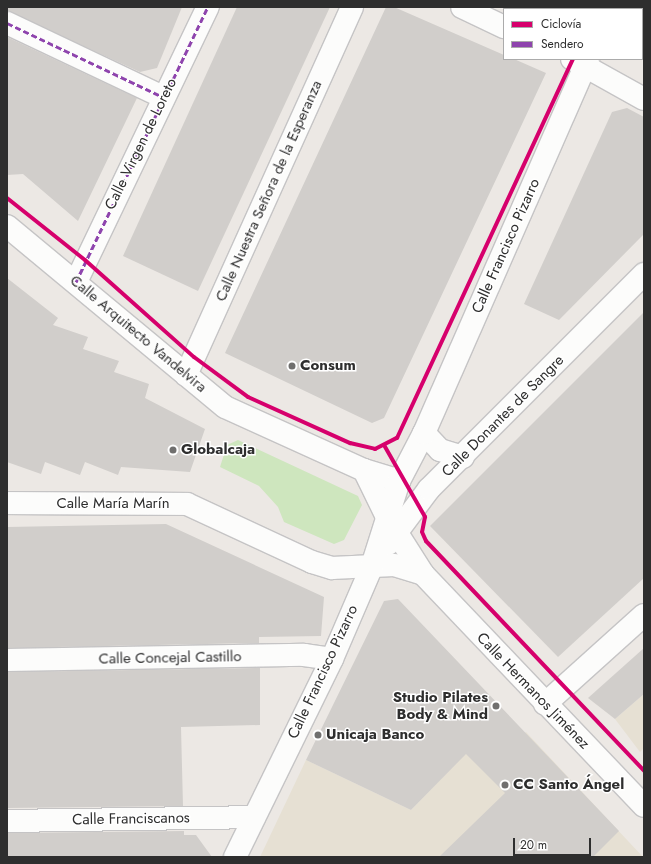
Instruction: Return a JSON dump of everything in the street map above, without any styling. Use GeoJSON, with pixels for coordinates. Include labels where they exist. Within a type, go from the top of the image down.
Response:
{"type":"FeatureCollection","features":[{"type":"Feature","properties":{"kind":"street","name":"Calle Virgen de Loreto"},"geometry":{"type":"LineString","coordinates":[[76,282],[163,97],[208,7]]}},
{"type":"Feature","properties":{"kind":"street","name":"Calle Nuestra Señora de la Esperanza"},"geometry":{"type":"LineString","coordinates":[[186,375],[352,7]]}},
{"type":"Feature","properties":{"kind":"street"},"geometry":{"type":"LineString","coordinates":[[462,7],[503,27]]}},
{"type":"Feature","properties":{"kind":"street"},"geometry":{"type":"LineString","coordinates":[[7,22],[163,97]]}},
{"type":"Feature","properties":{"kind":"street"},"geometry":{"type":"LineString","coordinates":[[582,61],[644,100]]}},
{"type":"Feature","properties":{"kind":"street","name":"Calle Francisco Pizarro"},"geometry":{"type":"LineString","coordinates":[[235,857],[332,658],[391,526],[399,481],[424,433],[582,61]]}},
{"type":"Feature","properties":{"kind":"street","name":"Calle Arquitecto Vandelvira"},"geometry":{"type":"LineString","coordinates":[[7,226],[225,407],[364,470]]}},
{"type":"Feature","properties":{"kind":"street","name":"Calle Donantes de Sangre"},"geometry":{"type":"LineString","coordinates":[[391,526],[463,457],[644,274]]}},
{"type":"Feature","properties":{"kind":"street"},"geometry":{"type":"LineString","coordinates":[[424,433],[440,450],[463,457]]}},
{"type":"Feature","properties":{"kind":"street"},"geometry":{"type":"LineString","coordinates":[[364,470],[399,481]]}},
{"type":"Feature","properties":{"kind":"street","name":"Calle Hermanos Jiménez"},"geometry":{"type":"LineString","coordinates":[[364,470],[391,526],[422,574],[644,806]]}},
{"type":"Feature","properties":{"kind":"street","name":"Calle María Marín"},"geometry":{"type":"LineString","coordinates":[[7,503],[187,504],[312,562],[332,568],[372,566]]}},
{"type":"Feature","properties":{"kind":"street","name":"Calle Hermanos Jiménez"},"geometry":{"type":"LineString","coordinates":[[372,566],[394,565],[422,574]]}},
{"type":"Feature","properties":{"kind":"street"},"geometry":{"type":"LineString","coordinates":[[545,704],[644,615]]}},
{"type":"Feature","properties":{"kind":"street","name":"Calle Concejal Castillo"},"geometry":{"type":"LineString","coordinates":[[7,660],[304,655],[332,658]]}},
{"type":"Feature","properties":{"kind":"street","name":"Calle Franciscanos"},"geometry":{"type":"LineString","coordinates":[[7,820],[254,817]]}},
{"type":"Feature","properties":{"kind":"shaded area"},"geometry":{"type":"Polygon","coordinates":[[[644,694],[644,748],[640,752],[615,719],[644,694]]]}},
{"type":"Feature","properties":{"kind":"shaded area","name":"CC Santo Ángel"},"geometry":{"type":"Polygon","coordinates":[[[526,732],[643,857],[260,857],[306,760],[411,810],[478,741],[503,753],[526,732]]]}},
{"type":"Feature","properties":{"kind":"green space"},"geometry":{"type":"Polygon","coordinates":[[[238,440],[358,496],[362,505],[344,540],[334,544],[284,522],[278,507],[259,486],[220,467],[227,445],[238,440]]]}},
{"type":"Feature","properties":{"kind":"building"},"geometry":{"type":"Polygon","coordinates":[[[7,7],[182,7],[157,68],[140,72],[7,11],[7,7]]]}},
{"type":"Feature","properties":{"kind":"building"},"geometry":{"type":"Polygon","coordinates":[[[237,7],[330,7],[198,291],[123,256],[237,7]]]}},
{"type":"Feature","properties":{"kind":"building"},"geometry":{"type":"Polygon","coordinates":[[[386,7],[394,7],[503,55],[503,60],[516,60],[546,73],[384,418],[372,423],[225,353],[386,7]]]}},
{"type":"Feature","properties":{"kind":"building"},"geometry":{"type":"Polygon","coordinates":[[[7,37],[137,98],[78,221],[23,174],[7,175],[7,37]]]}},
{"type":"Feature","properties":{"kind":"building"},"geometry":{"type":"Polygon","coordinates":[[[627,108],[644,117],[644,234],[559,320],[524,304],[612,112],[627,108]]]}},
{"type":"Feature","properties":{"kind":"building"},"geometry":{"type":"Polygon","coordinates":[[[7,278],[58,318],[53,325],[88,337],[83,349],[119,361],[114,372],[149,384],[145,398],[205,429],[190,472],[121,467],[118,475],[85,462],[80,475],[45,462],[41,474],[7,462],[7,278]]]}},
{"type":"Feature","properties":{"kind":"building"},"geometry":{"type":"Polygon","coordinates":[[[644,312],[644,578],[558,657],[430,526],[644,312]]]}},
{"type":"Feature","properties":{"kind":"building"},"geometry":{"type":"Polygon","coordinates":[[[166,524],[324,597],[321,636],[259,637],[259,643],[7,648],[7,527],[166,524]]]}},
{"type":"Feature","properties":{"kind":"building"},"geometry":{"type":"Polygon","coordinates":[[[398,599],[619,831],[593,857],[439,857],[505,793],[466,754],[411,810],[306,760],[384,601],[398,599]]]}},
{"type":"Feature","properties":{"kind":"building"},"geometry":{"type":"Polygon","coordinates":[[[644,648],[644,694],[615,719],[588,698],[644,648]]]}},
{"type":"Feature","properties":{"kind":"building"},"geometry":{"type":"Polygon","coordinates":[[[260,668],[260,725],[181,727],[183,806],[7,808],[7,672],[260,668]]]}},
{"type":"Feature","properties":{"kind":"building"},"geometry":{"type":"Polygon","coordinates":[[[184,831],[184,835],[196,835],[212,857],[7,857],[7,833],[184,831]]]}},
{"type":"Feature","properties":{"kind":"marked path"},"geometry":{"type":"LineString","coordinates":[[76,282],[208,7]]}},
{"type":"Feature","properties":{"kind":"marked path"},"geometry":{"type":"LineString","coordinates":[[7,23],[163,97]]}},
{"type":"Feature","properties":{"kind":"cycle path"},"geometry":{"type":"LineString","coordinates":[[7,198],[85,260],[194,357],[248,397],[350,443],[375,449],[397,438],[573,60]]}},
{"type":"Feature","properties":{"kind":"cycle path"},"geometry":{"type":"LineString","coordinates":[[384,445],[425,517],[422,532],[426,541],[644,771]]}},
{"type":"Feature","properties":{"kind":"place","name":"Consum"},"geometry":{"type":"Point","coordinates":[292,366]}},
{"type":"Feature","properties":{"kind":"place","name":"Globalcaja"},"geometry":{"type":"Point","coordinates":[173,450]}},
{"type":"Feature","properties":{"kind":"place","name":"Studio Pilates Body & Mind"},"geometry":{"type":"Point","coordinates":[496,706]}},
{"type":"Feature","properties":{"kind":"place","name":"Unicaja Banco"},"geometry":{"type":"Point","coordinates":[318,735]}},
{"type":"Feature","properties":{"kind":"place","name":"CC Santo Ángel"},"geometry":{"type":"Point","coordinates":[505,785]}}]}
